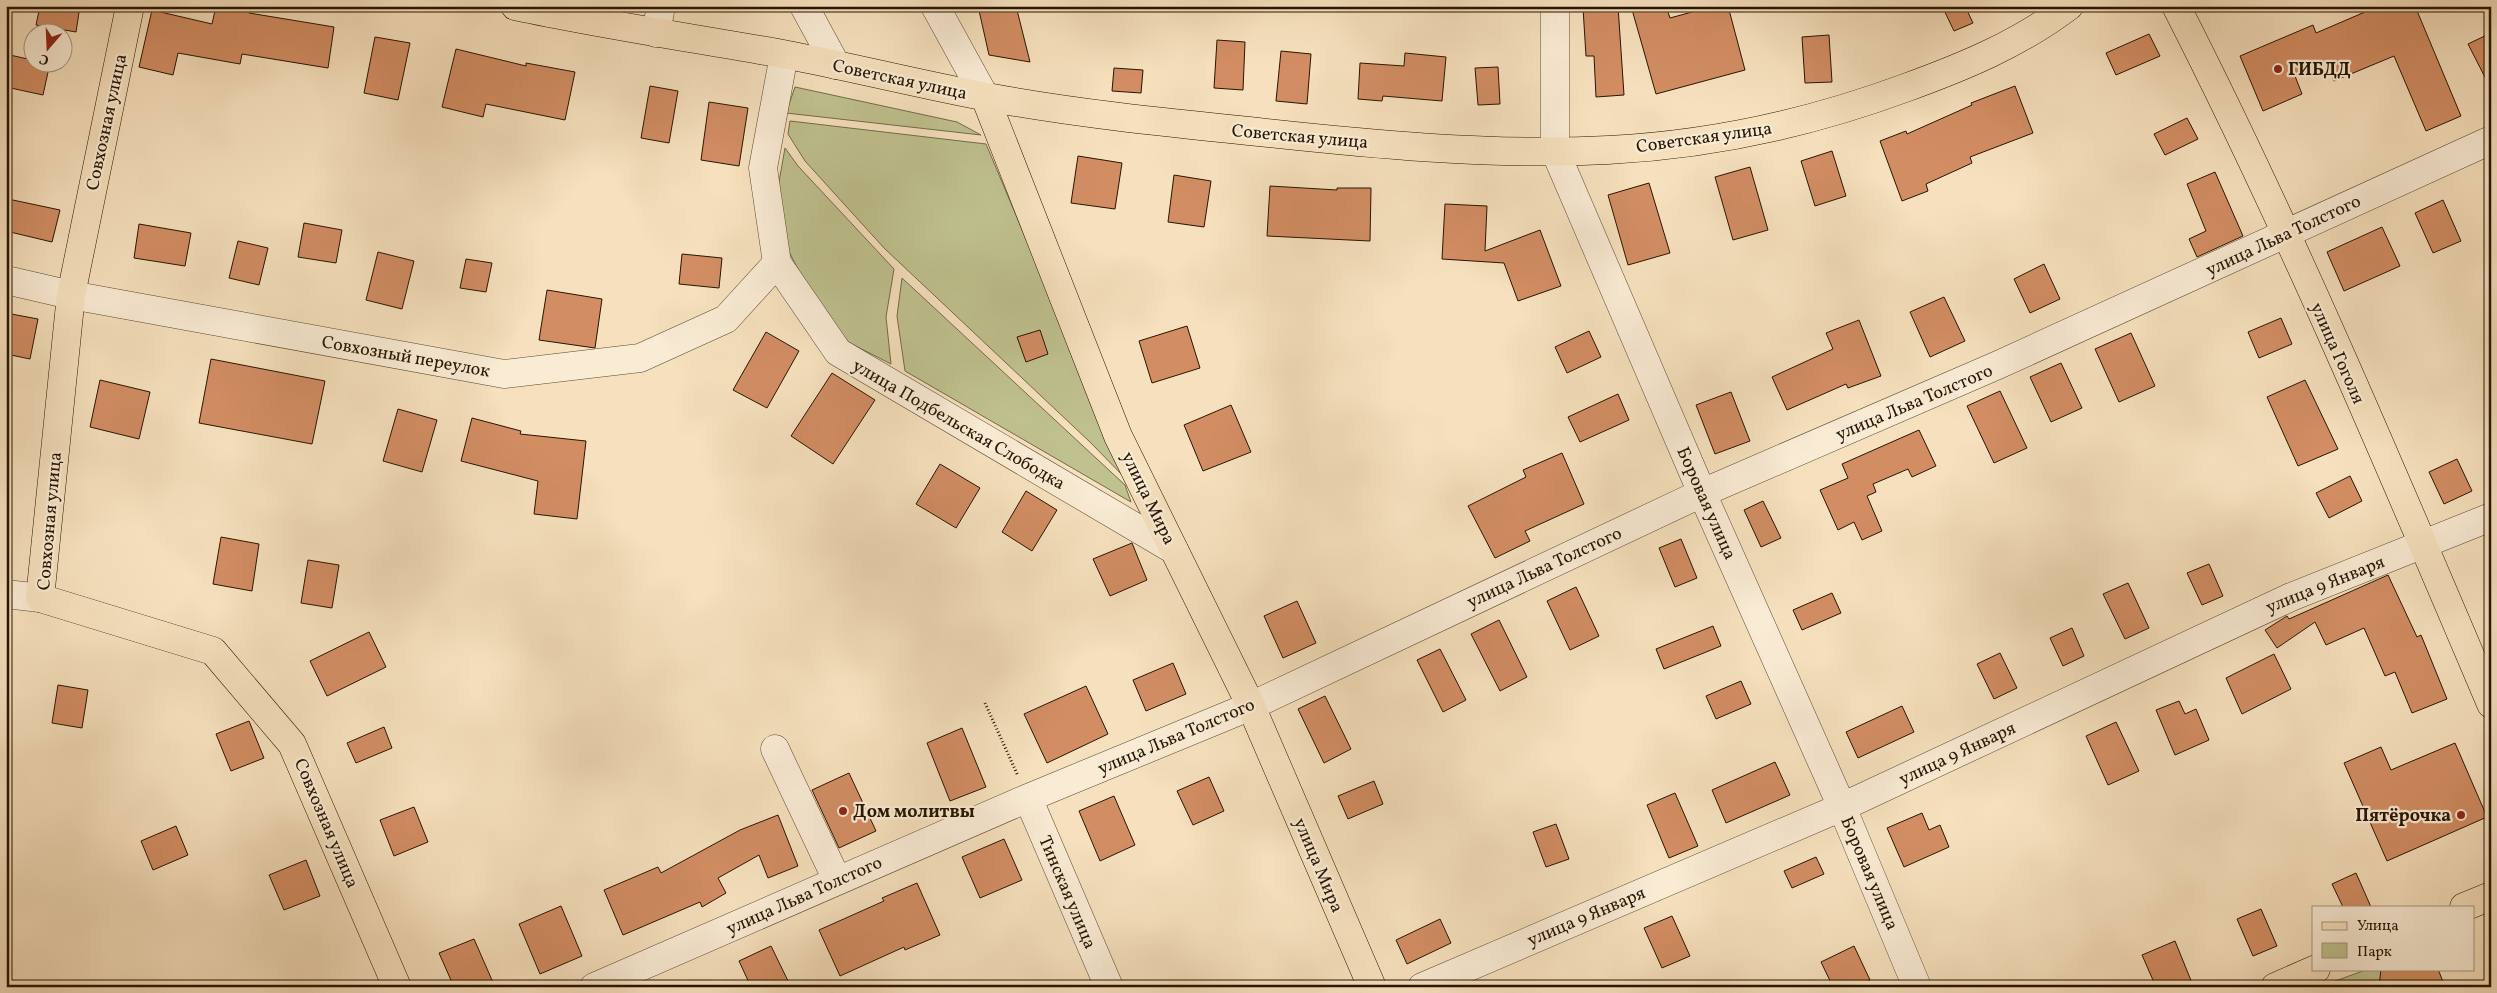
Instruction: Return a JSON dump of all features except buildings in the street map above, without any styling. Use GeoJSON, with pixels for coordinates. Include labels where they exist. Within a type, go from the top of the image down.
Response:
{"type":"FeatureCollection","features":[{"type":"Feature","properties":{"kind":"main road","name":"Совхозная улица"},"geometry":{"type":"LineString","coordinates":[[130,6],[70,296],[40,598],[213,651],[292,744],[397,987]]}},
{"type":"Feature","properties":{"kind":"main road","name":"Советская улица"},"geometry":{"type":"LineString","coordinates":[[514,6],[558,11],[656,33],[784,54],[985,97],[1084,113],[1325,140],[1464,149],[1555,151],[1610,150],[1677,144],[1767,129],[1854,107],[1970,64],[2044,25],[2069,6]]}},
{"type":"Feature","properties":{"kind":"main road","name":"улица Гоголя"},"geometry":{"type":"LineString","coordinates":[[2176,6],[2285,235],[2423,544],[2491,704]]}},
{"type":"Feature","properties":{"kind":"main road","name":"улица Мира"},"geometry":{"type":"LineString","coordinates":[[985,97],[1118,436],[1251,706],[1372,987]]}},
{"type":"Feature","properties":{"kind":"main road"},"geometry":{"type":"LineString","coordinates":[[2466,906],[2491,896]]}},
{"type":"Feature","properties":{"kind":"main road"},"geometry":{"type":"LineString","coordinates":[[2275,987],[2314,970]]}},
{"type":"Feature","properties":{"kind":"street"},"geometry":{"type":"LineString","coordinates":[[656,33],[661,6]]}},
{"type":"Feature","properties":{"kind":"street"},"geometry":{"type":"LineString","coordinates":[[804,6],[836,66]]}},
{"type":"Feature","properties":{"kind":"street","name":"улица Мира"},"geometry":{"type":"LineString","coordinates":[[936,6],[985,97]]}},
{"type":"Feature","properties":{"kind":"street","name":"Боровая улица"},"geometry":{"type":"LineString","coordinates":[[1555,6],[1555,151],[1702,493],[1842,807],[1917,987]]}},
{"type":"Feature","properties":{"kind":"street"},"geometry":{"type":"LineString","coordinates":[[777,263],[763,168],[784,54]]}},
{"type":"Feature","properties":{"kind":"street","name":"улица Льва Толстого"},"geometry":{"type":"LineString","coordinates":[[594,987],[1028,798],[1251,706],[1702,493],[1998,365],[2491,140]]}},
{"type":"Feature","properties":{"kind":"street","name":"Совхозный переулок"},"geometry":{"type":"LineString","coordinates":[[6,280],[70,296],[504,374],[640,358],[726,319],[777,263]]}},
{"type":"Feature","properties":{"kind":"street","name":"улица Подбельская Слободка"},"geometry":{"type":"LineString","coordinates":[[777,263],[838,352],[1174,550]]}},
{"type":"Feature","properties":{"kind":"street","name":"улица 9 Января"},"geometry":{"type":"LineString","coordinates":[[1422,987],[1842,807],[2291,597],[2491,517]]}},
{"type":"Feature","properties":{"kind":"street"},"geometry":{"type":"LineString","coordinates":[[6,594],[40,598]]}},
{"type":"Feature","properties":{"kind":"street"},"geometry":{"type":"LineString","coordinates":[[775,749],[837,880]]}},
{"type":"Feature","properties":{"kind":"street","name":"Тинская улица"},"geometry":{"type":"LineString","coordinates":[[1028,798],[1109,987]]}},
{"type":"Feature","properties":{"kind":"path"},"geometry":{"type":"LineString","coordinates":[[985,703],[1028,798]]}},
{"type":"Feature","properties":{"kind":"green space"},"geometry":{"type":"Polygon","coordinates":[[[795,87],[957,122],[981,135],[786,113],[795,87]]]}},
{"type":"Feature","properties":{"kind":"green space"},"geometry":{"type":"Polygon","coordinates":[[[790,121],[986,144],[1128,481],[1091,443],[884,248],[805,161],[788,134],[790,121]]]}},
{"type":"Feature","properties":{"kind":"green space"},"geometry":{"type":"Polygon","coordinates":[[[785,148],[798,166],[894,269],[886,317],[891,364],[842,339],[812,296],[784,242],[779,182],[785,148]]]}},
{"type":"Feature","properties":{"kind":"green space"},"geometry":{"type":"Polygon","coordinates":[[[902,278],[1125,485],[1131,502],[905,371],[897,316],[902,278]]]}},
{"type":"Feature","properties":{"kind":"green space"},"geometry":{"type":"Polygon","coordinates":[[[2365,970],[2420,970],[2427,987],[2319,987],[2365,970]]]}},
{"type":"Feature","properties":{"kind":"place","name":"ГИБДД"},"geometry":{"type":"Point","coordinates":[2278,69]}},
{"type":"Feature","properties":{"kind":"place","name":"Дом молитвы"},"geometry":{"type":"Point","coordinates":[843,811]}},
{"type":"Feature","properties":{"kind":"place","name":"Пятёрочка"},"geometry":{"type":"Point","coordinates":[2461,815]}}]}
